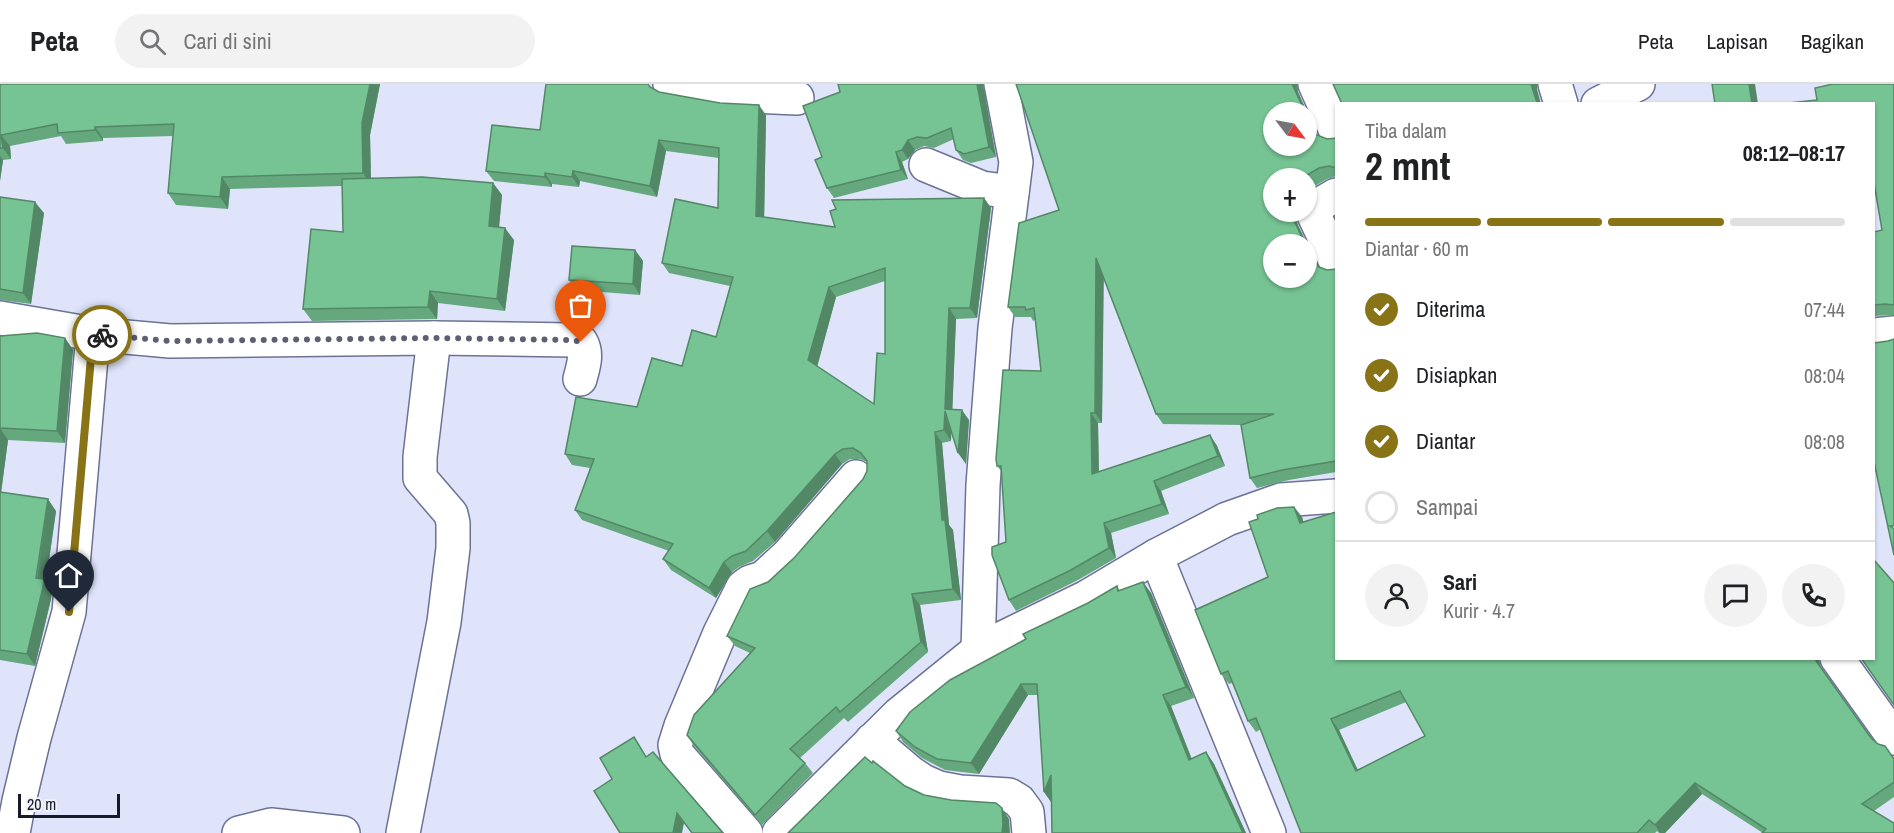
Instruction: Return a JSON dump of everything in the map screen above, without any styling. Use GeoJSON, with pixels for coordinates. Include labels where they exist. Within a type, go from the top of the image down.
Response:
{"type":"FeatureCollection","features":[{"type":"Feature","properties":{"kind":"street"},"geometry":{"type":"LineString","coordinates":[[670,84],[731,95],[797,98]]}},
{"type":"Feature","properties":{"kind":"street"},"geometry":{"type":"LineString","coordinates":[[978,650],[983,485],[995,328],[1016,162],[1001,84]]}},
{"type":"Feature","properties":{"kind":"street"},"geometry":{"type":"LineString","coordinates":[[1315,84],[1335,129]]}},
{"type":"Feature","properties":{"kind":"street"},"geometry":{"type":"LineString","coordinates":[[1556,84],[1560,102]]}},
{"type":"Feature","properties":{"kind":"street"},"geometry":{"type":"LineString","coordinates":[[926,165],[982,188],[1012,192]]}},
{"type":"Feature","properties":{"kind":"street"},"geometry":{"type":"LineString","coordinates":[[1335,196],[1317,206],[1314,215],[1335,260]]}},
{"type":"Feature","properties":{"kind":"street"},"geometry":{"type":"LineString","coordinates":[[0,318],[88,333],[170,341],[434,338],[572,340],[581,342],[584,348],[585,355],[580,380]]}},
{"type":"Feature","properties":{"kind":"street"},"geometry":{"type":"LineString","coordinates":[[14,833],[32,748],[69,612],[88,333]]}},
{"type":"Feature","properties":{"kind":"street"},"geometry":{"type":"LineString","coordinates":[[1875,335],[1894,333]]}},
{"type":"Feature","properties":{"kind":"street"},"geometry":{"type":"LineString","coordinates":[[403,833],[444,622],[453,548],[451,514],[420,478],[420,457],[434,338]]}},
{"type":"Feature","properties":{"kind":"street"},"geometry":{"type":"LineString","coordinates":[[746,833],[677,754],[675,745],[720,633],[742,587],[764,578],[788,555],[856,477]]}},
{"type":"Feature","properties":{"kind":"street"},"geometry":{"type":"LineString","coordinates":[[779,833],[899,714],[978,650],[1087,597],[1156,556],[1227,519],[1281,500],[1335,496]]}},
{"type":"Feature","properties":{"kind":"street"},"geometry":{"type":"LineString","coordinates":[[1156,556],[1269,833]]}},
{"type":"Feature","properties":{"kind":"street"},"geometry":{"type":"LineString","coordinates":[[1838,660],[1894,738]]}},
{"type":"Feature","properties":{"kind":"street"},"geometry":{"type":"LineString","coordinates":[[872,740],[911,773],[939,788],[960,792],[1009,795],[1019,801],[1027,812],[1029,833]]}},
{"type":"Feature","properties":{"kind":"street"},"geometry":{"type":"LineString","coordinates":[[239,833],[271,825],[343,833]]}},
{"type":"Feature","properties":{"kind":"building"},"geometry":{"type":"Polygon","coordinates":[[[0,84],[370,84],[362,123],[363,173],[222,177],[220,197],[168,193],[174,124],[95,127],[95,130],[58,133],[57,124],[1,135],[3,148],[0,148],[0,84]]]}},
{"type":"Feature","properties":{"kind":"building"},"geometry":{"type":"Polygon","coordinates":[[[546,84],[648,84],[659,92],[720,103],[759,105],[756,216],[835,227],[830,211],[836,209],[832,200],[984,198],[970,308],[949,308],[945,409],[962,410],[958,453],[945,411],[944,430],[935,432],[942,520],[945,520],[953,589],[912,594],[921,642],[840,712],[836,707],[790,749],[805,763],[755,815],[687,735],[694,715],[755,648],[727,636],[750,589],[768,582],[795,557],[863,479],[867,471],[867,461],[853,448],[843,449],[835,454],[767,531],[746,551],[724,562],[709,588],[663,559],[673,544],[575,510],[594,459],[565,454],[576,397],[637,407],[652,358],[682,366],[692,330],[716,337],[733,277],[662,263],[675,199],[718,208],[719,148],[659,140],[650,186],[573,171],[572,177],[545,173],[545,177],[486,171],[492,125],[540,130],[546,84]],[[885,268],[829,287],[808,360],[874,404],[877,353],[885,354],[885,268]]]}},
{"type":"Feature","properties":{"kind":"building"},"geometry":{"type":"Polygon","coordinates":[[[838,84],[977,84],[989,147],[964,154],[956,150],[951,128],[927,138],[917,137],[908,140],[902,150],[896,152],[901,170],[827,188],[815,160],[822,157],[803,106],[840,92],[838,84]]]}},
{"type":"Feature","properties":{"kind":"building"},"geometry":{"type":"Polygon","coordinates":[[[1016,84],[1292,84],[1300,102],[1263,102],[1263,156],[1317,156],[1317,135],[1327,139],[1335,138],[1335,168],[1263,168],[1263,222],[1295,222],[1300,234],[1263,234],[1263,288],[1317,288],[1317,265],[1327,270],[1335,269],[1335,461],[1250,478],[1241,425],[1274,414],[1156,414],[1096,258],[1095,413],[1091,413],[1092,474],[1210,435],[1218,456],[1154,481],[1162,504],[1104,523],[1109,548],[1071,570],[1009,600],[992,555],[992,547],[1006,542],[1001,466],[997,466],[996,459],[1003,370],[1041,371],[1034,308],[1026,310],[1025,307],[1008,307],[1019,223],[1059,210],[1016,84]]]}},
{"type":"Feature","properties":{"kind":"building"},"geometry":{"type":"Polygon","coordinates":[[[1333,84],[1531,84],[1537,102],[1341,102],[1333,84]]]}},
{"type":"Feature","properties":{"kind":"building"},"geometry":{"type":"Polygon","coordinates":[[[1712,84],[1749,84],[1752,102],[1715,102],[1712,84]]]}},
{"type":"Feature","properties":{"kind":"building"},"geometry":{"type":"Polygon","coordinates":[[[1833,84],[1894,84],[1894,305],[1875,305],[1875,232],[1882,230],[1875,189],[1875,102],[1798,102],[1817,100],[1815,88],[1833,84]]]}},
{"type":"Feature","properties":{"kind":"building"},"geometry":{"type":"Polygon","coordinates":[[[422,177],[493,183],[489,226],[505,228],[497,299],[430,291],[428,307],[303,309],[311,229],[343,232],[342,179],[422,177]]]}},
{"type":"Feature","properties":{"kind":"building"},"geometry":{"type":"Polygon","coordinates":[[[0,197],[35,202],[23,293],[0,289],[0,197]]]}},
{"type":"Feature","properties":{"kind":"building"},"geometry":{"type":"Polygon","coordinates":[[[572,246],[635,250],[633,284],[569,280],[572,246]]]}},
{"type":"Feature","properties":{"kind":"building"},"geometry":{"type":"Polygon","coordinates":[[[37,333],[65,338],[57,431],[0,428],[0,336],[37,333]]]}},
{"type":"Feature","properties":{"kind":"building"},"geometry":{"type":"Polygon","coordinates":[[[1894,339],[1894,526],[1890,526],[1894,529],[1894,555],[1875,467],[1875,343],[1894,339]]]}},
{"type":"Feature","properties":{"kind":"building"},"geometry":{"type":"Polygon","coordinates":[[[0,492],[48,499],[36,578],[44,579],[43,587],[27,654],[0,650],[0,492]]]}},
{"type":"Feature","properties":{"kind":"building"},"geometry":{"type":"Polygon","coordinates":[[[1294,507],[1300,523],[1335,512],[1335,660],[1815,660],[1871,738],[1885,746],[1894,759],[1894,782],[1862,804],[1894,823],[1894,833],[1762,833],[1766,829],[1695,783],[1655,825],[1649,820],[1637,833],[1301,833],[1256,718],[1248,721],[1228,671],[1221,674],[1195,610],[1268,577],[1249,522],[1258,519],[1257,515],[1277,508],[1294,507]],[[1400,691],[1331,719],[1356,771],[1425,736],[1400,691]]]}},
{"type":"Feature","properties":{"kind":"building"},"geometry":{"type":"Polygon","coordinates":[[[1875,561],[1894,583],[1894,705],[1862,660],[1875,660],[1875,561]]]}},
{"type":"Feature","properties":{"kind":"building"},"geometry":{"type":"Polygon","coordinates":[[[1143,582],[1186,687],[1163,695],[1189,760],[1206,752],[1243,833],[1052,833],[1051,775],[1044,792],[1037,684],[1021,684],[971,763],[937,759],[915,747],[896,731],[910,712],[950,680],[1026,639],[1023,634],[1088,603],[1117,586],[1118,591],[1143,582]]]}},
{"type":"Feature","properties":{"kind":"building"},"geometry":{"type":"Polygon","coordinates":[[[634,737],[646,757],[653,752],[723,833],[692,833],[677,813],[673,833],[620,833],[594,791],[612,779],[600,758],[634,737]]]}},
{"type":"Feature","properties":{"kind":"building"},"geometry":{"type":"Polygon","coordinates":[[[865,757],[905,786],[924,795],[951,800],[996,803],[1002,808],[1002,833],[788,833],[865,757]]]}},
{"type":"Feature","properties":{"kind":"way so far"},"geometry":{"type":"LineString","coordinates":[[102,335],[170,341],[434,338],[581,342]]}},
{"type":"Feature","properties":{"kind":"route"},"geometry":{"type":"LineString","coordinates":[[69,612],[93,334],[102,335]]}}]}
